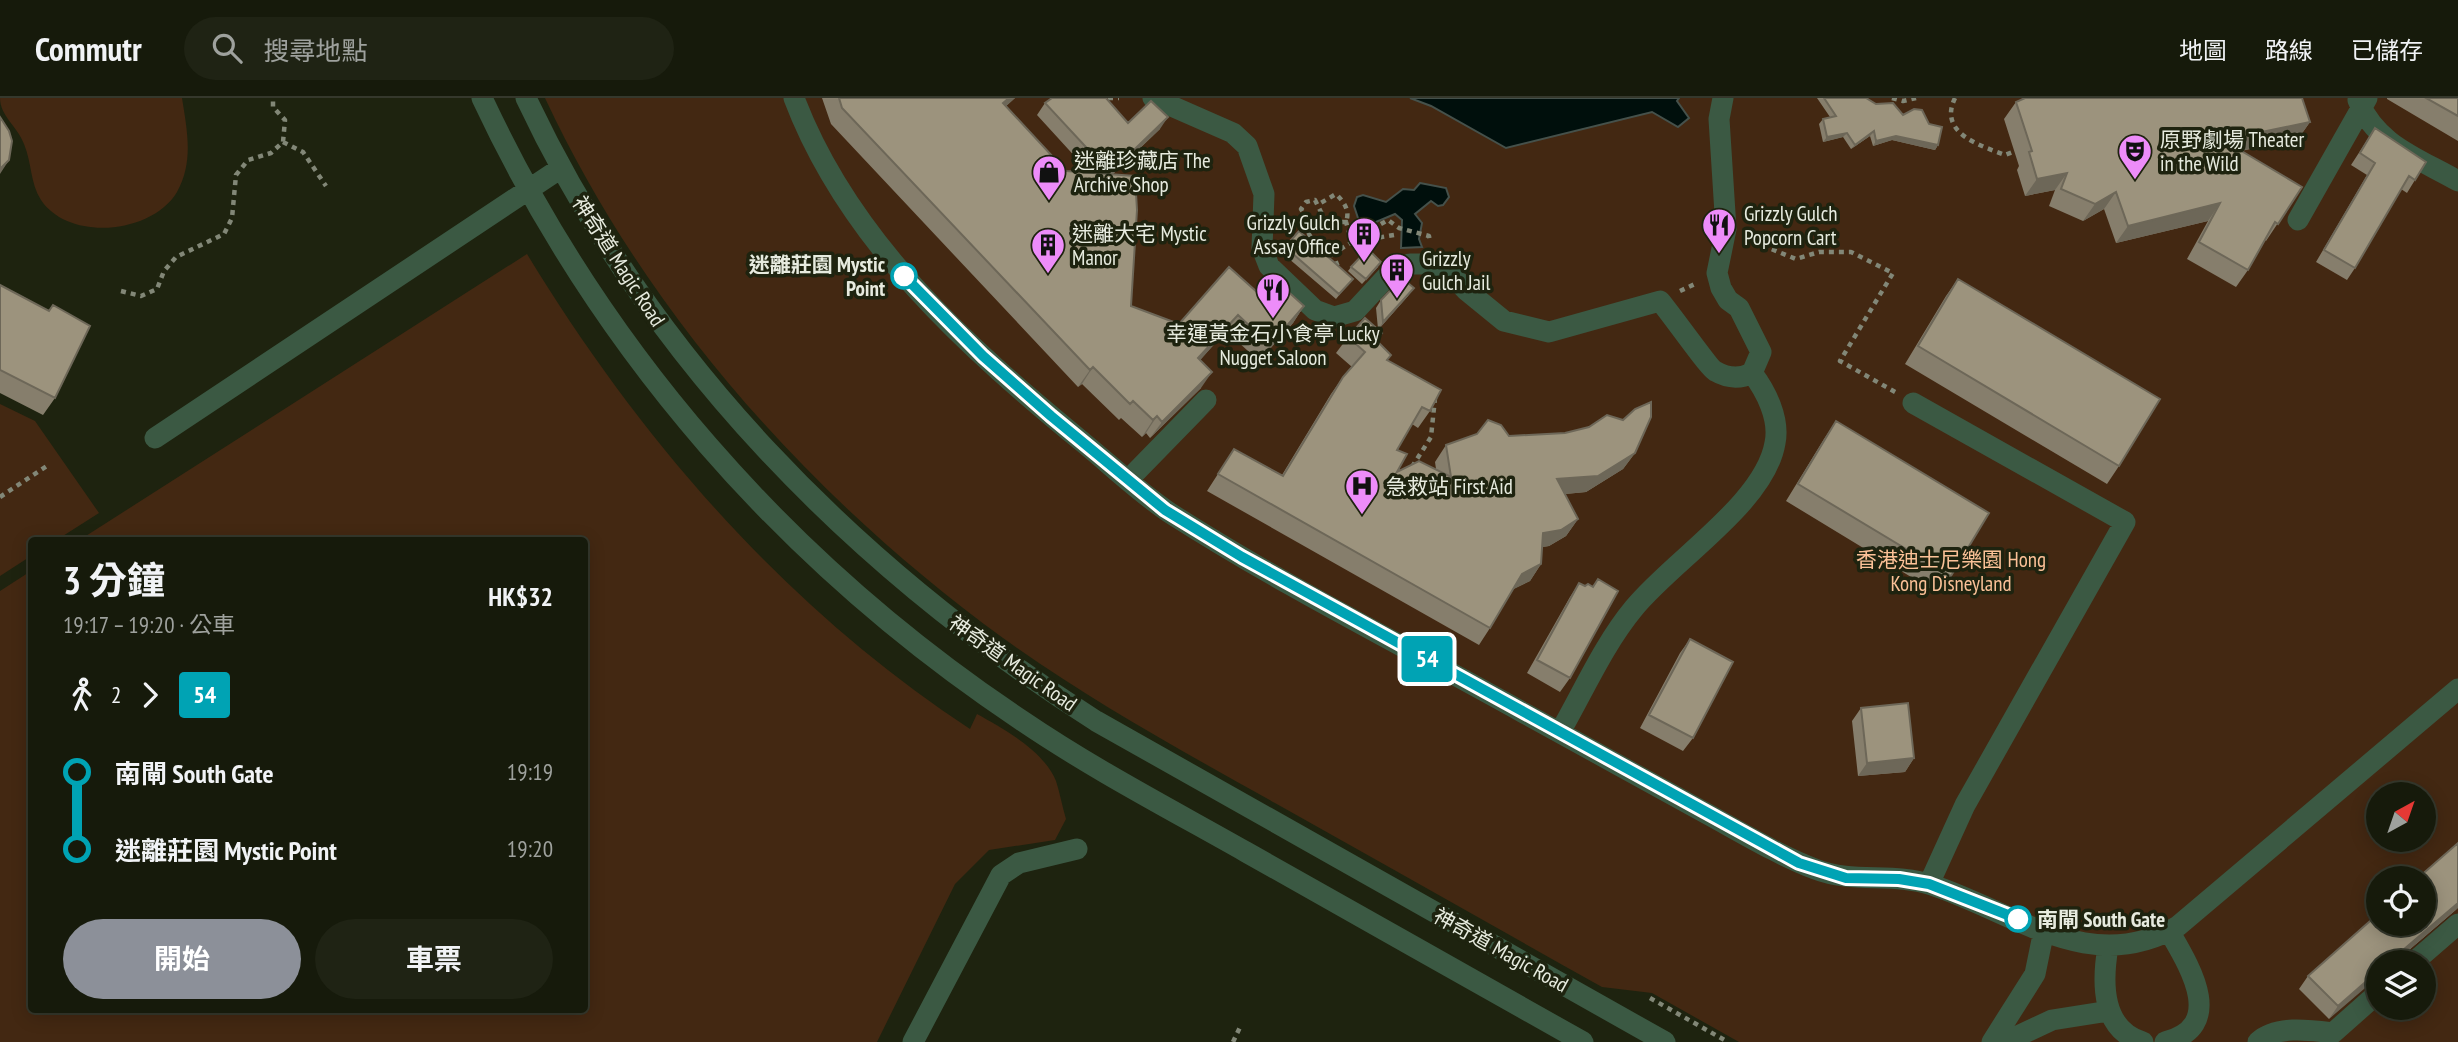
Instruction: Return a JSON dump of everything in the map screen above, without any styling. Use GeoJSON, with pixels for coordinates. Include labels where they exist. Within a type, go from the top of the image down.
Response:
{"type":"FeatureCollection","features":[{"type":"Feature","properties":{"kind":"street","name":"神奇道 Magic Road"},"geometry":{"type":"LineString","coordinates":[[482,98],[527,191],[608,321],[688,423],[807,548],[918,645],[1021,721],[1075,755],[1583,1042]]}},
{"type":"Feature","properties":{"kind":"street","name":"神奇道 Magic Road"},"geometry":{"type":"LineString","coordinates":[[526,98],[561,168],[605,245],[640,298],[718,397],[834,519],[943,614],[1043,687],[1106,727],[1665,1042]]}},
{"type":"Feature","properties":{"kind":"street"},"geometry":{"type":"LineString","coordinates":[[794,98],[805,128],[847,203],[904,276],[983,356],[1165,510],[1242,557],[1799,863],[1846,878],[1899,879],[1929,884],[2074,941],[2108,947],[2146,942],[2169,931],[2458,689]]}},
{"type":"Feature","properties":{"kind":"street"},"geometry":{"type":"LineString","coordinates":[[1153,98],[1233,133],[1247,146],[1265,194],[1262,248],[1269,266],[1315,310],[1334,317],[1355,311],[1393,270],[1410,264],[1428,264],[1448,271],[1466,290],[1504,321],[1549,332],[1660,301],[1712,370],[1727,376],[1743,377],[1752,373],[1760,352],[1738,308],[1728,300],[1721,288],[1717,273],[1726,229],[1718,119],[1723,98]]}},
{"type":"Feature","properties":{"kind":"street"},"geometry":{"type":"LineString","coordinates":[[2362,101],[2369,124],[2381,137],[2458,181]]}},
{"type":"Feature","properties":{"kind":"street"},"geometry":{"type":"LineString","coordinates":[[2298,220],[2362,101]]}},
{"type":"Feature","properties":{"kind":"street"},"geometry":{"type":"LineString","coordinates":[[155,438],[561,168]]}},
{"type":"Feature","properties":{"kind":"street"},"geometry":{"type":"LineString","coordinates":[[1560,732],[1632,610],[1660,578],[1714,531],[1747,497],[1776,442],[1772,410],[1764,388],[1752,373]]}},
{"type":"Feature","properties":{"kind":"street"},"geometry":{"type":"LineString","coordinates":[[1129,480],[1206,400]]}},
{"type":"Feature","properties":{"kind":"street"},"geometry":{"type":"LineString","coordinates":[[1913,402],[2125,522],[1965,805],[1929,884]]}},
{"type":"Feature","properties":{"kind":"street"},"geometry":{"type":"LineString","coordinates":[[913,1042],[1001,875],[1019,863],[1077,849]]}},
{"type":"Feature","properties":{"kind":"street"},"geometry":{"type":"LineString","coordinates":[[2428,950],[2458,925]]}},
{"type":"Feature","properties":{"kind":"street"},"geometry":{"type":"LineString","coordinates":[[1992,1042],[2035,974],[2044,930]]}},
{"type":"Feature","properties":{"kind":"street"},"geometry":{"type":"LineString","coordinates":[[2165,1042],[2183,1034],[2191,1025],[2200,1002],[2196,978],[2169,931]]}},
{"type":"Feature","properties":{"kind":"street"},"geometry":{"type":"LineString","coordinates":[[2108,947],[2105,984],[2109,1011],[2125,1034],[2143,1042]]}},
{"type":"Feature","properties":{"kind":"street"},"geometry":{"type":"LineString","coordinates":[[2258,1042],[2265,1036],[2284,1031],[2333,1032],[2366,1003]]}},
{"type":"Feature","properties":{"kind":"street"},"geometry":{"type":"LineString","coordinates":[[2005,1042],[2052,1020],[2082,1012],[2109,1011]]}},
{"type":"Feature","properties":{"kind":"path"},"geometry":{"type":"LineString","coordinates":[[121,291],[141,296],[157,289],[164,271],[176,257],[224,234],[232,218],[236,175],[248,160],[271,153],[283,142],[285,121],[273,107],[273,98]]}},
{"type":"Feature","properties":{"kind":"path"},"geometry":{"type":"LineString","coordinates":[[1108,98],[1119,98]]}},
{"type":"Feature","properties":{"kind":"path"},"geometry":{"type":"LineString","coordinates":[[1892,98],[1903,101],[1916,98]]}},
{"type":"Feature","properties":{"kind":"path"},"geometry":{"type":"LineString","coordinates":[[1955,98],[1951,107],[1953,126],[1968,140],[2004,155],[2026,148]]}},
{"type":"Feature","properties":{"kind":"path"},"geometry":{"type":"LineString","coordinates":[[283,142],[303,152],[326,186]]}},
{"type":"Feature","properties":{"kind":"path"},"geometry":{"type":"LineString","coordinates":[[1319,204],[1336,194],[1347,209],[1346,222],[1352,242]]}},
{"type":"Feature","properties":{"kind":"path"},"geometry":{"type":"LineString","coordinates":[[1325,222],[1319,204],[1315,200],[1306,202],[1301,209],[1311,230],[1314,246],[1324,254],[1352,242],[1394,235]]}},
{"type":"Feature","properties":{"kind":"path"},"geometry":{"type":"LineString","coordinates":[[1301,234],[1325,222],[1346,222],[1374,228],[1388,220],[1399,228],[1424,233]]}},
{"type":"Feature","properties":{"kind":"path"},"geometry":{"type":"LineString","coordinates":[[1726,229],[1771,251],[1796,259],[1819,253],[1852,252],[1893,273],[1840,361],[1913,402]]}},
{"type":"Feature","properties":{"kind":"path"},"geometry":{"type":"LineString","coordinates":[[1332,252],[1333,261],[1341,270]]}},
{"type":"Feature","properties":{"kind":"path"},"geometry":{"type":"LineString","coordinates":[[1660,301],[1717,273]]}},
{"type":"Feature","properties":{"kind":"path"},"geometry":{"type":"LineString","coordinates":[[1406,476],[1431,437],[1435,398],[1427,393]]}},
{"type":"Feature","properties":{"kind":"path"},"geometry":{"type":"LineString","coordinates":[[0,496],[47,466]]}},
{"type":"Feature","properties":{"kind":"path"},"geometry":{"type":"LineString","coordinates":[[1650,998],[1728,1042]]}},
{"type":"Feature","properties":{"kind":"path"},"geometry":{"type":"LineString","coordinates":[[1233,1042],[1241,1025]]}},
{"type":"Feature","properties":{"kind":"green space"},"geometry":{"type":"Polygon","coordinates":[[[0,98],[182,98],[187,158],[186,169],[177,192],[165,206],[149,217],[110,228],[71,222],[54,213],[41,200],[24,144],[6,116],[0,98]]]}},
{"type":"Feature","properties":{"kind":"green space","name":"香港迪士尼樂園 Hong Kong Disneyland"},"geometry":{"type":"Polygon","coordinates":[[[545,98],[2458,98],[2458,1042],[1739,1042],[1652,993],[1602,987],[1102,704],[1003,638],[932,583],[865,525],[800,463],[740,396],[684,327],[632,254],[586,177],[545,98]]]}},
{"type":"Feature","properties":{"kind":"green space"},"geometry":{"type":"Polygon","coordinates":[[[527,254],[618,390],[668,454],[722,516],[779,575],[839,630],[903,681],[970,729],[977,714],[1033,751],[1056,781],[1066,819],[1055,840],[989,850],[955,884],[877,1042],[0,1042],[0,591],[28,573],[28,1013],[588,1013],[588,537],[84,537],[527,254]]]}},
{"type":"Feature","properties":{"kind":"green space"},"geometry":{"type":"Polygon","coordinates":[[[0,404],[35,421],[99,513],[61,537],[28,537],[28,558],[0,576],[0,404]]]}},
{"type":"Feature","properties":{"kind":"shaded area"},"geometry":{"type":"Polygon","coordinates":[[[1410,98],[1679,98],[1677,101],[1689,118],[1678,127],[1652,112],[1506,148],[1431,106],[1410,98]]]}},
{"type":"Feature","properties":{"kind":"shaded area"},"geometry":{"type":"Polygon","coordinates":[[[1420,183],[1446,188],[1449,197],[1443,205],[1438,206],[1431,201],[1415,214],[1422,223],[1419,239],[1422,247],[1401,248],[1402,220],[1395,214],[1371,224],[1367,238],[1356,233],[1358,218],[1354,206],[1357,197],[1363,195],[1386,202],[1403,189],[1414,190],[1420,183]]]}},
{"type":"Feature","properties":{"kind":"building"},"geometry":{"type":"Polygon","coordinates":[[[839,98],[1009,98],[1003,103],[1066,171],[1135,176],[1137,210],[1131,306],[1179,324],[1229,267],[1257,292],[1269,279],[1279,289],[1283,287],[1304,306],[1270,345],[1238,315],[1198,358],[1212,372],[1162,422],[1157,416],[1153,420],[1133,401],[1130,404],[1093,367],[1090,370],[842,108],[839,98]]]}},
{"type":"Feature","properties":{"kind":"building"},"geometry":{"type":"Polygon","coordinates":[[[1052,98],[1106,98],[1128,123],[1151,101],[1168,117],[1110,173],[1045,103],[1052,98]]]}},
{"type":"Feature","properties":{"kind":"building"},"geometry":{"type":"Polygon","coordinates":[[[1824,98],[1866,98],[1876,104],[1893,103],[1903,115],[1914,109],[1922,110],[1929,124],[1942,127],[1938,145],[1896,136],[1876,141],[1874,131],[1855,145],[1847,133],[1827,137],[1823,119],[1836,116],[1824,98]]]}},
{"type":"Feature","properties":{"kind":"building","name":"原野劇場 Theater in the Wild"},"geometry":{"type":"Polygon","coordinates":[[[2025,98],[2302,98],[2310,122],[2223,140],[2302,187],[2278,224],[2275,222],[2248,270],[2199,242],[2220,203],[2128,226],[2116,192],[2095,204],[2061,189],[2067,173],[2037,179],[2029,152],[2032,151],[2016,102],[2025,98]]]}},
{"type":"Feature","properties":{"kind":"building"},"geometry":{"type":"Polygon","coordinates":[[[2426,98],[2458,98],[2458,116],[2426,98]]]}},
{"type":"Feature","properties":{"kind":"building"},"geometry":{"type":"Polygon","coordinates":[[[0,117],[12,141],[9,160],[0,169],[0,117]]]}},
{"type":"Feature","properties":{"kind":"building"},"geometry":{"type":"Polygon","coordinates":[[[2375,128],[2426,162],[2415,180],[2409,176],[2355,268],[2324,250],[2375,163],[2360,153],[2375,128]]]}},
{"type":"Feature","properties":{"kind":"building"},"geometry":{"type":"Polygon","coordinates":[[[1299,231],[1353,279],[1339,294],[1285,247],[1299,231]]]}},
{"type":"Feature","properties":{"kind":"building"},"geometry":{"type":"Polygon","coordinates":[[[1368,249],[1381,262],[1366,279],[1351,267],[1368,249]]]}},
{"type":"Feature","properties":{"kind":"building"},"geometry":{"type":"Polygon","coordinates":[[[1402,278],[1414,288],[1383,322],[1381,300],[1402,278]]]}},
{"type":"Feature","properties":{"kind":"building"},"geometry":{"type":"Polygon","coordinates":[[[1958,279],[2160,399],[2119,466],[1918,346],[1958,279]]]}},
{"type":"Feature","properties":{"kind":"building"},"geometry":{"type":"Polygon","coordinates":[[[0,285],[49,311],[53,305],[90,326],[55,398],[0,370],[0,285]]]}},
{"type":"Feature","properties":{"kind":"building"},"geometry":{"type":"Polygon","coordinates":[[[1365,318],[1382,333],[1376,340],[1391,355],[1387,360],[1441,390],[1430,411],[1422,407],[1397,450],[1407,454],[1397,472],[1419,461],[1451,477],[1446,445],[1477,434],[1488,420],[1501,425],[1509,436],[1565,433],[1589,427],[1607,415],[1623,420],[1635,409],[1651,402],[1651,417],[1635,453],[1598,476],[1557,479],[1578,519],[1561,530],[1543,533],[1541,564],[1522,574],[1490,628],[1218,474],[1234,449],[1283,476],[1343,377],[1365,352],[1348,337],[1365,318]]]}},
{"type":"Feature","properties":{"kind":"building"},"geometry":{"type":"Polygon","coordinates":[[[1836,421],[1989,513],[1951,576],[1798,484],[1836,421]]]}},
{"type":"Feature","properties":{"kind":"building"},"geometry":{"type":"Polygon","coordinates":[[[1598,579],[1618,591],[1570,678],[1537,660],[1579,583],[1593,587],[1598,579]]]}},
{"type":"Feature","properties":{"kind":"building"},"geometry":{"type":"Polygon","coordinates":[[[1690,639],[1733,662],[1693,738],[1649,715],[1690,639]]]}},
{"type":"Feature","properties":{"kind":"building"},"geometry":{"type":"Polygon","coordinates":[[[1908,703],[1914,758],[1867,763],[1861,708],[1908,703]]]}},
{"type":"Feature","properties":{"kind":"building"},"geometry":{"type":"Polygon","coordinates":[[[2458,843],[2458,903],[2436,922],[2436,866],[2432,866],[2458,843]]]}},
{"type":"Feature","properties":{"kind":"building"},"geometry":{"type":"Polygon","coordinates":[[[2366,925],[2366,936],[2419,936],[2403,950],[2366,950],[2366,982],[2338,1006],[2308,976],[2366,925]]]}},
{"type":"Feature","properties":{"kind":"bus line","name":"54"},"geometry":{"type":"LineString","coordinates":[[904,276],[983,356],[1051,416],[1165,510],[1242,557],[1799,863],[1846,878],[1913,880],[1929,884],[2018,919]]}},
{"type":"Feature","properties":{"kind":"place","name":"原野劇場 Theater in the Wild"},"geometry":{"type":"Point","coordinates":[2135,181]}},
{"type":"Feature","properties":{"kind":"place","name":"迷離珍藏店 The Archive Shop"},"geometry":{"type":"Point","coordinates":[1049,202]}},
{"type":"Feature","properties":{"kind":"place","name":"Grizzly Gulch Popcorn Cart"},"geometry":{"type":"Point","coordinates":[1719,255]}},
{"type":"Feature","properties":{"kind":"place","name":"Grizzly Gulch Assay Office"},"geometry":{"type":"Point","coordinates":[1364,264]}},
{"type":"Feature","properties":{"kind":"place","name":"迷離大宅 Mystic Manor"},"geometry":{"type":"Point","coordinates":[1048,275]}},
{"type":"Feature","properties":{"kind":"place","name":"迷離莊園 Mystic Point"},"geometry":{"type":"Point","coordinates":[904,276]}},
{"type":"Feature","properties":{"kind":"place","name":"Grizzly Gulch Jail"},"geometry":{"type":"Point","coordinates":[1397,300]}},
{"type":"Feature","properties":{"kind":"place","name":"幸運黃金石小食亭 Lucky Nugget Saloon"},"geometry":{"type":"Point","coordinates":[1273,320]}},
{"type":"Feature","properties":{"kind":"place","name":"急救站 First Aid"},"geometry":{"type":"Point","coordinates":[1362,516]}},
{"type":"Feature","properties":{"kind":"place","name":"南閘 South Gate"},"geometry":{"type":"Point","coordinates":[2018,919]}}]}
